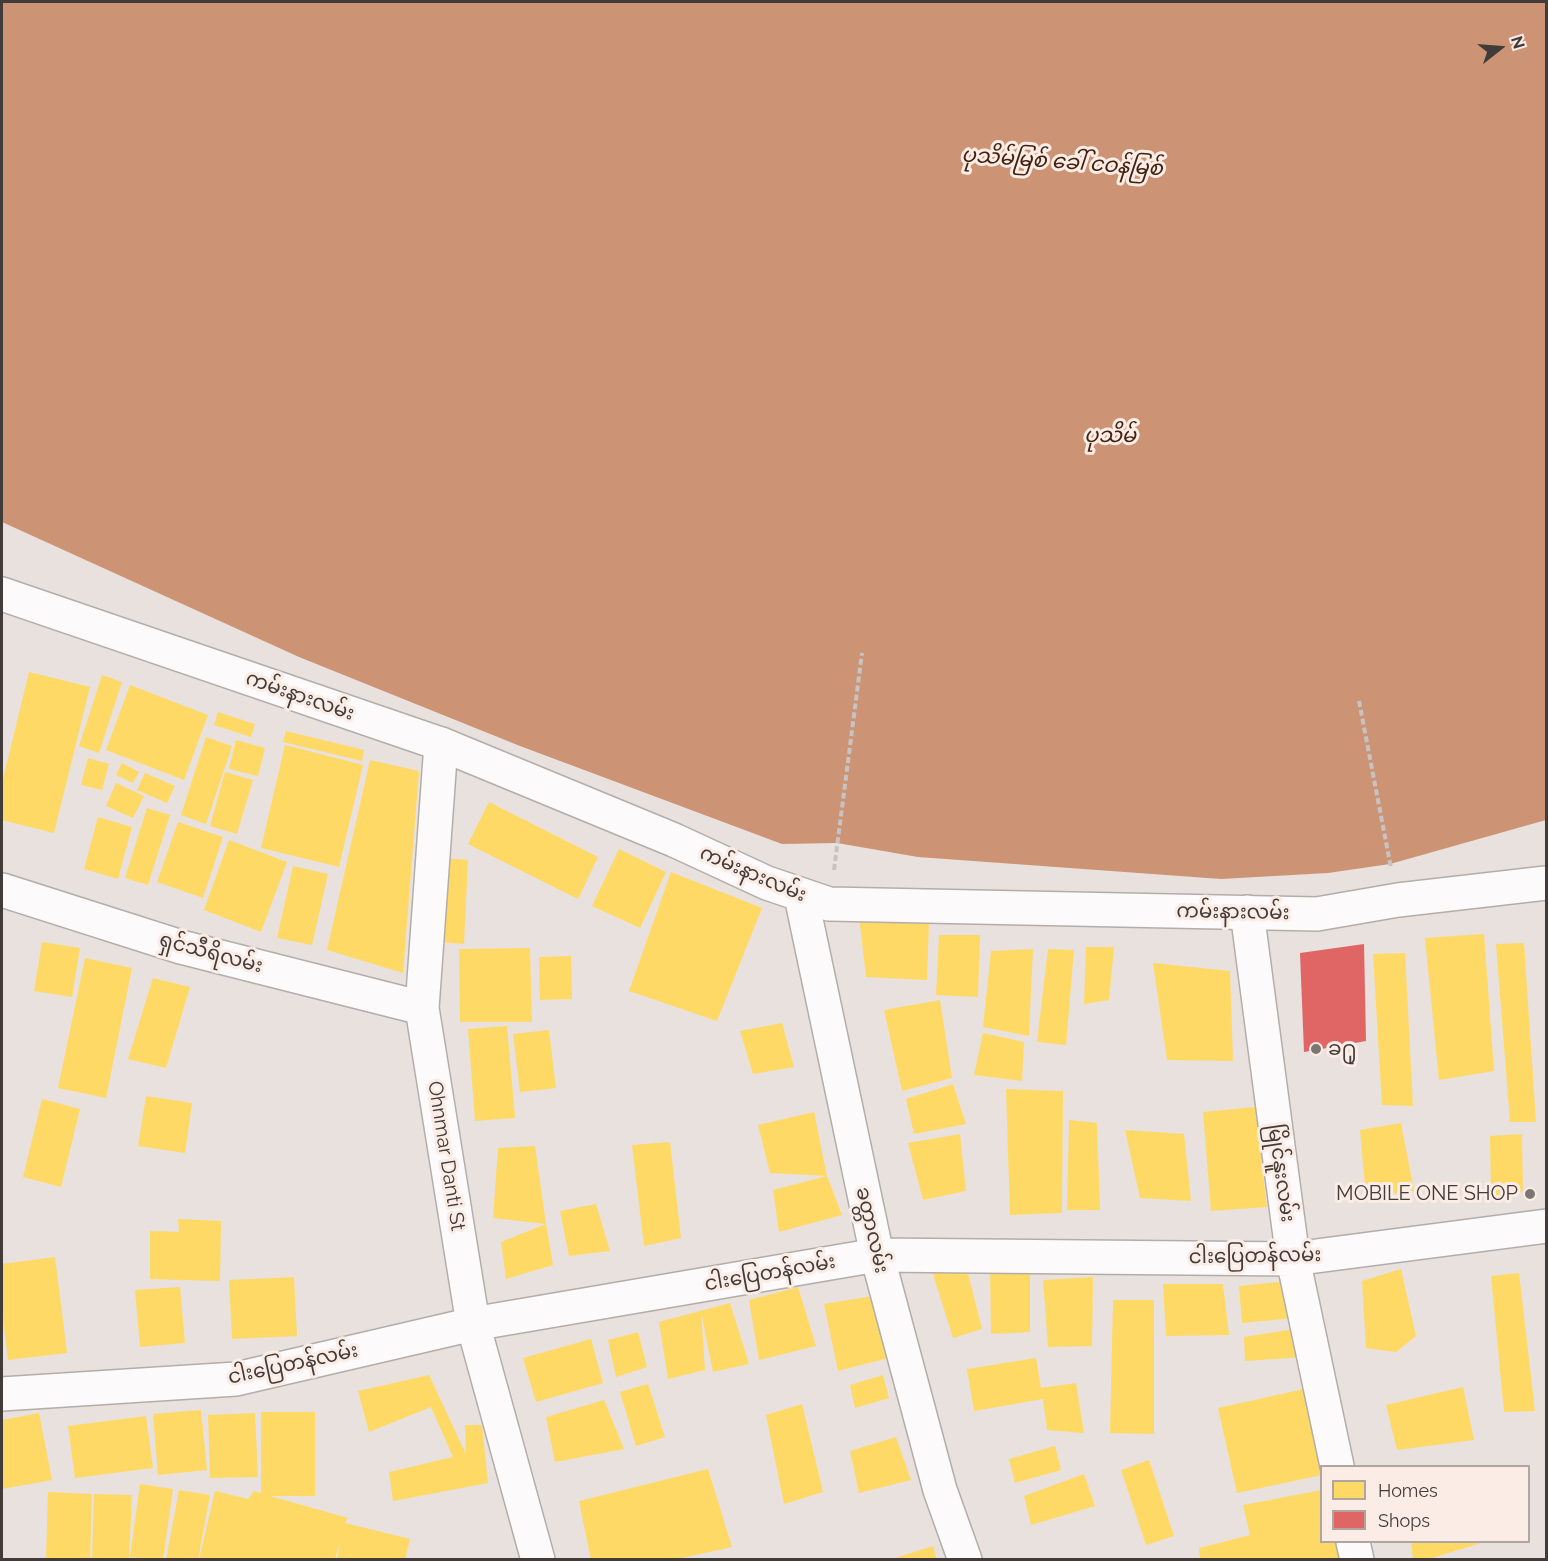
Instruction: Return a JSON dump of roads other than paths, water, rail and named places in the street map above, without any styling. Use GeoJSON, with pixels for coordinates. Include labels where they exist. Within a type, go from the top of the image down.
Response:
{"type":"FeatureCollection","features":[{"type":"Feature","properties":{"kind":"street","name":"ကမ်းနားလမ်း"},"geometry":{"type":"LineString","coordinates":[[2,594],[441,744],[674,840],[767,883],[815,900],[1317,914],[1398,900],[1546,883]]}},
{"type":"Feature","properties":{"kind":"street","name":"Ohnmar Danti St"},"geometry":{"type":"LineString","coordinates":[[441,744],[422,1008],[473,1324],[538,1560]]}},
{"type":"Feature","properties":{"kind":"street","name":"ရှင်သီရိလမ်း"},"geometry":{"type":"LineString","coordinates":[[2,890],[181,947],[422,1008]]}},
{"type":"Feature","properties":{"kind":"street","name":"ခတ္တာလမ်း"},"geometry":{"type":"LineString","coordinates":[[815,900],[877,1255],[940,1490],[965,1560]]}},
{"type":"Feature","properties":{"kind":"street","name":"မြိုင်နူးလမ်း"},"geometry":{"type":"LineString","coordinates":[[1247,912],[1293,1259],[1337,1465]]}},
{"type":"Feature","properties":{"kind":"street","name":"ငါးပြေတန်လမ်း"},"geometry":{"type":"LineString","coordinates":[[2,1394],[236,1379],[473,1324],[877,1255],[1293,1259],[1546,1226]]}},
{"type":"Feature","properties":{"kind":"street"},"geometry":{"type":"LineString","coordinates":[[1353,1543],[1357,1560]]}},
{"type":"Feature","properties":{"kind":"water","name":"ပုသိမ်"},"geometry":{"type":"Polygon","coordinates":[[[2,2],[1546,2],[1546,820],[1390,864],[1328,873],[1221,879],[918,857],[837,843],[782,844],[520,746],[299,657],[2,522],[2,2]]]}},
{"type":"Feature","properties":{"kind":"place","name":"ခ႐ု"},"geometry":{"type":"Point","coordinates":[1316,1049]}},
{"type":"Feature","properties":{"kind":"place","name":"MOBILE ONE SHOP"},"geometry":{"type":"Point","coordinates":[1530,1194]}},
{"type":"Feature","properties":{"kind":"water label","name":"ပုသိမ်မြစ် ခေါ် ငဝန်မြစ်"},"geometry":{"type":"Point","coordinates":[1062,162]}}]}
